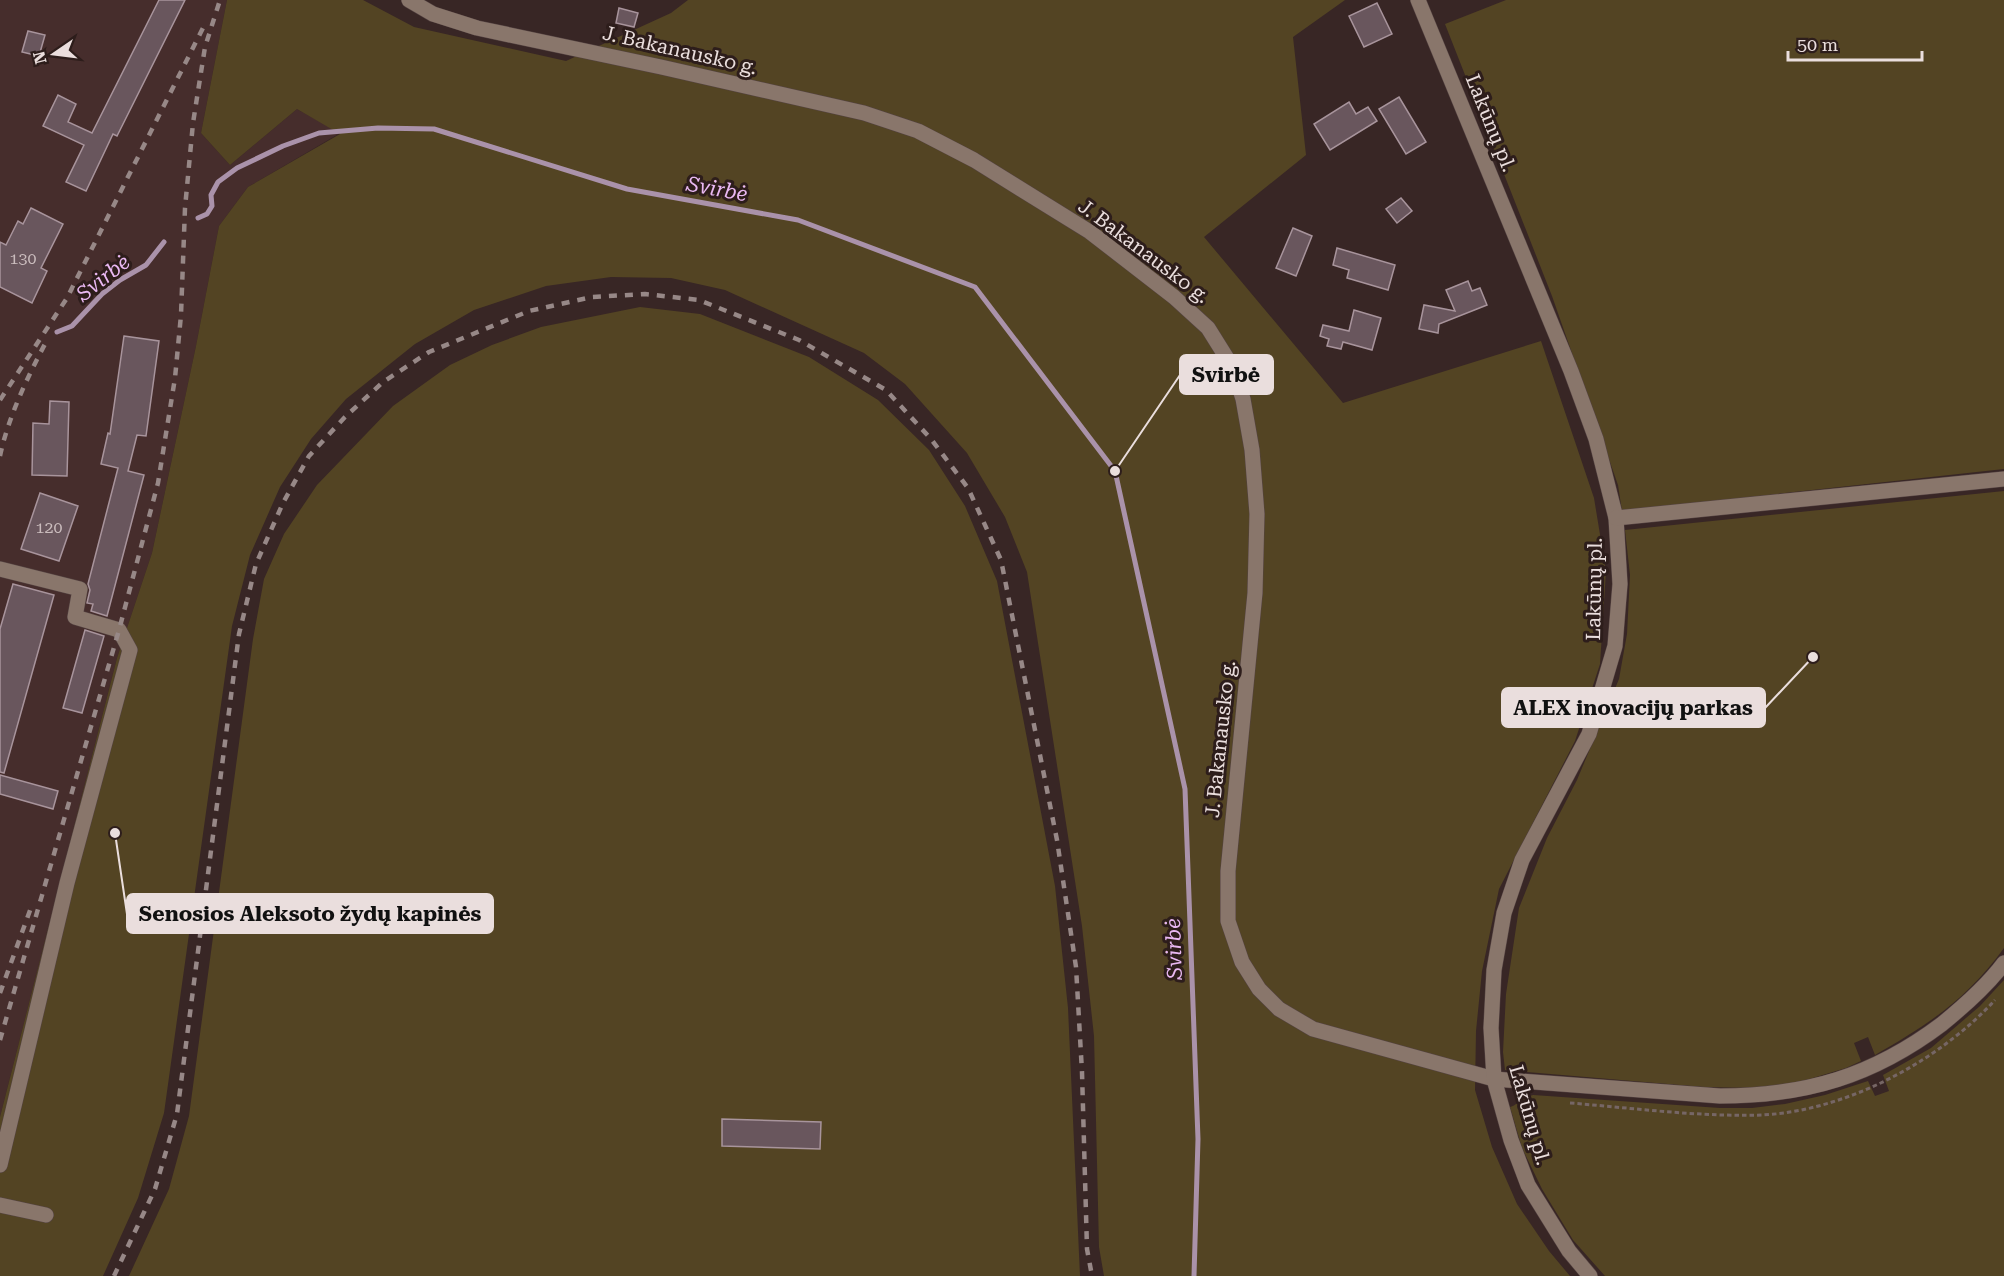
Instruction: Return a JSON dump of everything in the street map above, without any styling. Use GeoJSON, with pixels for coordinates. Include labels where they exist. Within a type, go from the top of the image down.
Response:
{"type":"FeatureCollection","features":[{"type":"Feature","properties":{"kind":"street","name":"J. Bakanausko g."},"geometry":{"type":"LineString","coordinates":[[409,0],[433,14],[477,28],[864,113],[918,131],[974,160],[1090,232],[1174,297],[1208,328],[1233,368],[1243,399],[1252,450],[1257,514],[1255,593],[1228,871],[1228,921],[1242,962],[1259,989],[1279,1009],[1313,1029],[1494,1078],[1720,1096],[1756,1096],[1811,1087],[1862,1071],[1888,1059],[1921,1040],[1963,1006],[2004,963]]}},
{"type":"Feature","properties":{"kind":"street","name":"Lakūnų pl."},"geometry":{"type":"LineString","coordinates":[[1418,0],[1571,371],[1596,439],[1616,518],[1620,584],[1615,646],[1589,734],[1522,860],[1504,913],[1494,970],[1491,1028],[1494,1078],[1511,1140],[1528,1185],[1569,1251],[1590,1276]]}},
{"type":"Feature","properties":{"kind":"street"},"geometry":{"type":"LineString","coordinates":[[1616,518],[2004,479]]}},
{"type":"Feature","properties":{"kind":"street"},"geometry":{"type":"LineString","coordinates":[[0,569],[80,590],[75,617],[119,630],[130,650],[67,883],[0,1165]]}},
{"type":"Feature","properties":{"kind":"street"},"geometry":{"type":"LineString","coordinates":[[0,1205],[46,1215]]}},
{"type":"Feature","properties":{"kind":"shaded area"},"geometry":{"type":"Polygon","coordinates":[[[0,0],[227,0],[201,133],[230,165],[297,109],[340,133],[248,187],[219,226],[152,553],[117,658],[0,1117],[0,0]]]}},
{"type":"Feature","properties":{"kind":"shaded area"},"geometry":{"type":"Polygon","coordinates":[[[227,0],[363,0],[414,27],[566,61],[671,13],[688,0],[1345,0],[1293,37],[1306,155],[1204,237],[1343,403],[1541,341],[1594,498],[1606,571],[1600,664],[1575,741],[1499,889],[1482,971],[1476,1031],[1475,1090],[1492,1147],[1517,1204],[1549,1251],[1570,1276],[1104,1276],[1099,1247],[1094,1036],[1082,926],[1027,572],[1005,517],[967,453],[905,384],[864,353],[725,290],[671,278],[611,277],[546,286],[474,310],[415,344],[346,399],[311,439],[280,487],[250,555],[232,626],[164,1113],[138,1198],[103,1276],[0,1276],[0,1117],[117,658],[152,553],[219,226],[248,187],[340,134],[297,109],[230,165],[201,133],[227,0]]]}},
{"type":"Feature","properties":{"kind":"shaded area"},"geometry":{"type":"Polygon","coordinates":[[[1506,0],[2004,0],[2004,469],[1622,511],[1618,485],[1552,296],[1445,24],[1506,0]]]}},
{"type":"Feature","properties":{"kind":"shaded area"},"geometry":{"type":"Polygon","coordinates":[[[640,307],[700,314],[809,357],[878,400],[929,450],[965,506],[997,581],[1055,886],[1068,1008],[1080,1276],[129,1276],[169,1189],[189,1116],[253,639],[264,579],[284,534],[317,485],[393,406],[450,365],[492,345],[541,327],[640,307]]]}},
{"type":"Feature","properties":{"kind":"shaded area"},"geometry":{"type":"Polygon","coordinates":[[[2004,491],[2004,948],[1990,966],[1946,1009],[1895,1044],[1875,1055],[1868,1037],[1854,1043],[1861,1061],[1846,1068],[1793,1084],[1752,1088],[1703,1087],[1505,1070],[1503,1052],[1506,994],[1519,908],[1547,838],[1577,780],[1619,679],[1627,634],[1630,575],[1625,530],[2004,491]]]}},
{"type":"Feature","properties":{"kind":"shaded area"},"geometry":{"type":"Polygon","coordinates":[[[2004,980],[2004,1276],[1605,1276],[1573,1240],[1542,1189],[1522,1148],[1510,1107],[1533,1095],[1720,1108],[1752,1108],[1785,1104],[1825,1095],[1868,1081],[1875,1096],[1889,1091],[1883,1075],[1931,1048],[1980,1006],[2004,980]]]}},
{"type":"Feature","properties":{"kind":"building"},"geometry":{"type":"Polygon","coordinates":[[[159,0],[185,0],[117,136],[113,134],[86,191],[66,182],[84,145],[43,126],[58,95],[76,104],[68,122],[92,133],[159,0]]]}},
{"type":"Feature","properties":{"kind":"building"},"geometry":{"type":"Polygon","coordinates":[[[1377,3],[1392,34],[1364,47],[1349,16],[1377,3]]]}},
{"type":"Feature","properties":{"kind":"building"},"geometry":{"type":"Polygon","coordinates":[[[619,8],[638,13],[634,27],[616,23],[619,8]]]}},
{"type":"Feature","properties":{"kind":"building"},"geometry":{"type":"Polygon","coordinates":[[[28,31],[45,35],[39,56],[22,52],[28,31]]]}},
{"type":"Feature","properties":{"kind":"building"},"geometry":{"type":"Polygon","coordinates":[[[1399,97],[1426,142],[1406,154],[1379,109],[1399,97]]]}},
{"type":"Feature","properties":{"kind":"building"},"geometry":{"type":"Polygon","coordinates":[[[1349,102],[1356,114],[1368,107],[1377,121],[1330,150],[1314,124],[1349,102]]]}},
{"type":"Feature","properties":{"kind":"building"},"geometry":{"type":"Polygon","coordinates":[[[1401,198],[1412,211],[1397,223],[1386,209],[1401,198]]]}},
{"type":"Feature","properties":{"kind":"building"},"geometry":{"type":"Polygon","coordinates":[[[31,208],[63,224],[41,268],[47,271],[32,303],[0,287],[0,242],[6,245],[18,221],[23,224],[31,208]]]}},
{"type":"Feature","properties":{"kind":"building"},"geometry":{"type":"Polygon","coordinates":[[[1293,228],[1312,236],[1296,276],[1276,268],[1293,228]]]}},
{"type":"Feature","properties":{"kind":"building"},"geometry":{"type":"Polygon","coordinates":[[[1337,248],[1395,265],[1388,290],[1347,278],[1349,270],[1333,265],[1337,248]]]}},
{"type":"Feature","properties":{"kind":"building"},"geometry":{"type":"Polygon","coordinates":[[[1468,281],[1472,291],[1480,288],[1487,305],[1439,324],[1438,333],[1419,329],[1424,305],[1455,311],[1446,290],[1468,281]]]}},
{"type":"Feature","properties":{"kind":"building"},"geometry":{"type":"Polygon","coordinates":[[[1354,310],[1381,318],[1372,350],[1343,342],[1341,349],[1327,346],[1329,339],[1320,336],[1323,325],[1349,331],[1354,310]]]}},
{"type":"Feature","properties":{"kind":"building"},"geometry":{"type":"Polygon","coordinates":[[[124,336],[159,341],[146,436],[137,435],[128,471],[144,475],[107,616],[91,611],[93,604],[87,603],[90,590],[88,584],[118,468],[101,464],[108,433],[110,434],[124,336]]]}},
{"type":"Feature","properties":{"kind":"building"},"geometry":{"type":"Polygon","coordinates":[[[50,401],[69,402],[67,476],[32,475],[33,423],[49,424],[50,401]]]}},
{"type":"Feature","properties":{"kind":"building"},"geometry":{"type":"Polygon","coordinates":[[[40,493],[78,506],[59,561],[21,549],[40,493]]]}},
{"type":"Feature","properties":{"kind":"building"},"geometry":{"type":"Polygon","coordinates":[[[13,584],[54,595],[4,773],[0,772],[0,629],[13,584]]]}},
{"type":"Feature","properties":{"kind":"building"},"geometry":{"type":"Polygon","coordinates":[[[85,630],[104,636],[82,713],[63,708],[85,630]]]}},
{"type":"Feature","properties":{"kind":"building"},"geometry":{"type":"Polygon","coordinates":[[[0,775],[58,791],[53,809],[0,794],[0,775]]]}},
{"type":"Feature","properties":{"kind":"building"},"geometry":{"type":"Polygon","coordinates":[[[722,1119],[821,1122],[820,1149],[722,1146],[722,1119]]]}},
{"type":"Feature","properties":{"kind":"waterway","name":"Svirbė"},"geometry":{"type":"LineString","coordinates":[[198,218],[207,214],[212,206],[211,195],[218,182],[237,168],[283,146],[319,133],[378,128],[434,129],[627,189],[798,220],[975,287],[1115,471],[1185,789],[1198,1139],[1194,1276]]}},
{"type":"Feature","properties":{"kind":"waterway","name":"Svirbė"},"geometry":{"type":"LineString","coordinates":[[57,332],[72,326],[102,294],[146,265],[164,242]]}},
{"type":"Feature","properties":{"kind":"railway"},"geometry":{"type":"LineString","coordinates":[[0,1040],[119,630],[158,483],[175,378],[181,315],[185,208],[193,123],[205,47],[220,0]]}},
{"type":"Feature","properties":{"kind":"railway"},"geometry":{"type":"LineString","coordinates":[[0,400],[67,298],[206,22]]}},
{"type":"Feature","properties":{"kind":"railway"},"geometry":{"type":"LineString","coordinates":[[114,1276],[155,1189],[177,1114],[239,634],[256,564],[283,503],[309,456],[345,417],[383,382],[429,352],[529,311],[592,297],[645,294],[699,300],[799,340],[886,390],[931,439],[968,488],[1001,560],[1057,840],[1076,967],[1082,1072],[1087,1249],[1092,1276]]}},
{"type":"Feature","properties":{"kind":"railway"},"geometry":{"type":"LineString","coordinates":[[0,456],[19,398],[45,344]]}},
{"type":"Feature","properties":{"kind":"railway"},"geometry":{"type":"LineString","coordinates":[[0,993],[32,905]]}},
{"type":"Feature","properties":{"kind":"place","name":"Svirbė"},"geometry":{"type":"Point","coordinates":[1115,471]}},
{"type":"Feature","properties":{"kind":"place","name":"ALEX inovacijų parkas"},"geometry":{"type":"Point","coordinates":[1813,657]}},
{"type":"Feature","properties":{"kind":"place","name":"Senosios Aleksoto žydų kapinės"},"geometry":{"type":"Point","coordinates":[115,833]}}]}
